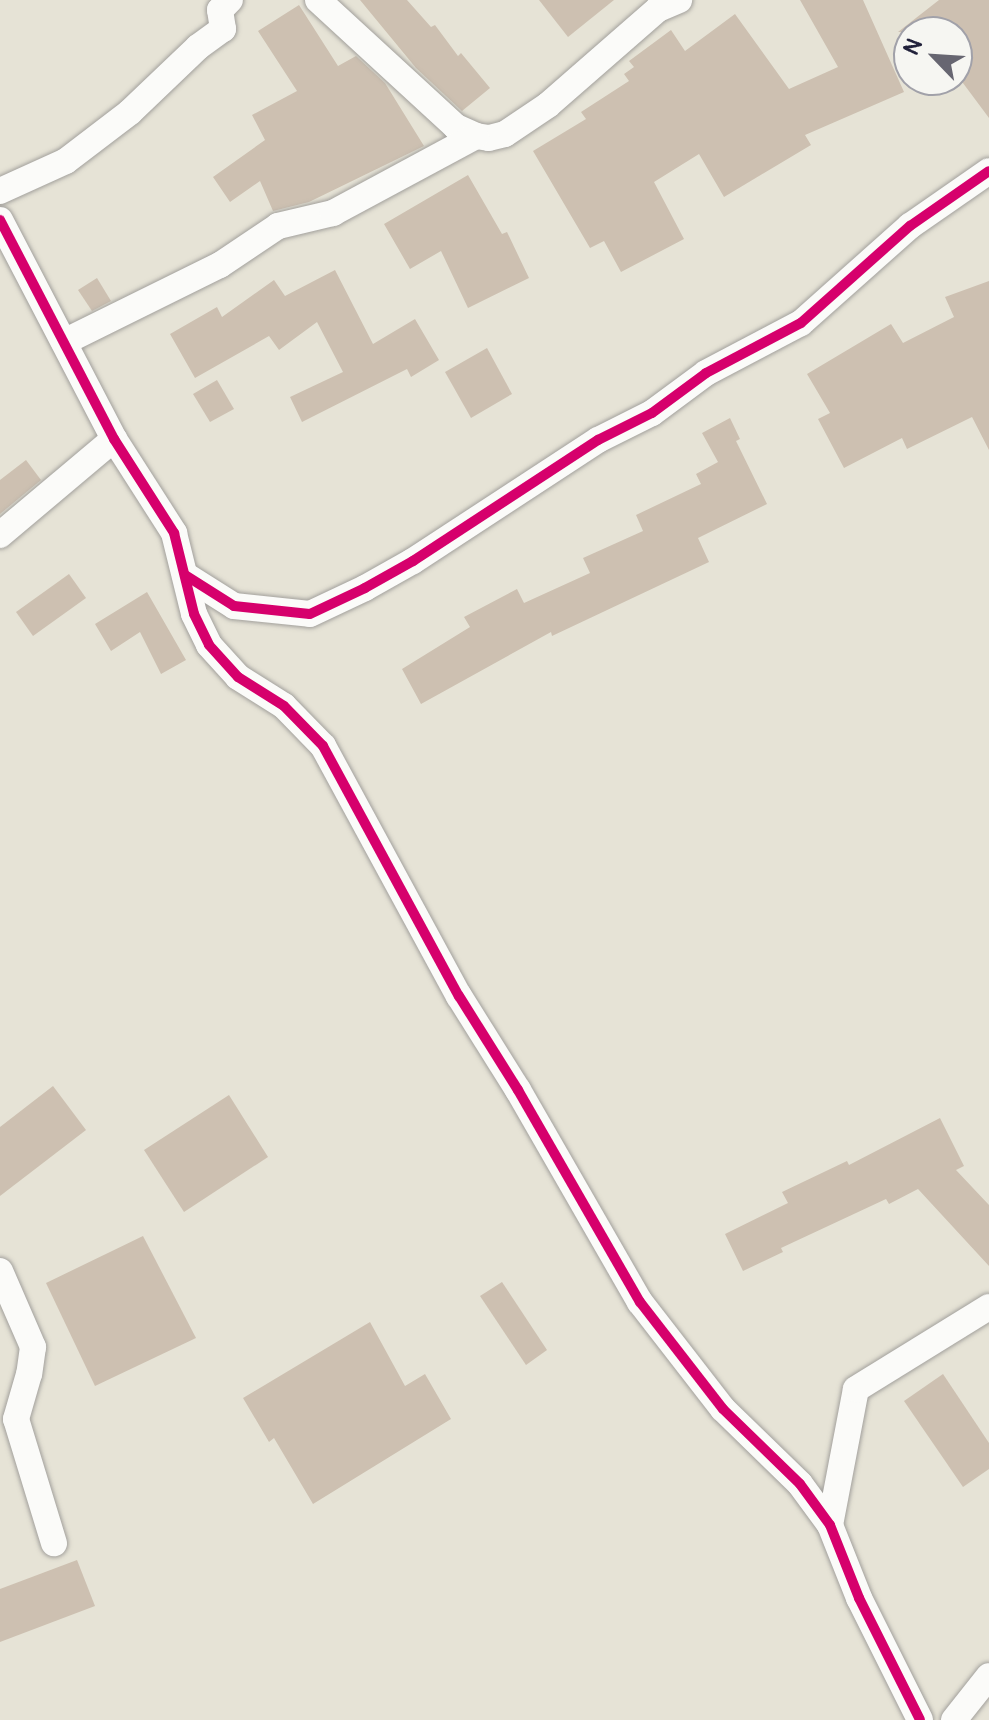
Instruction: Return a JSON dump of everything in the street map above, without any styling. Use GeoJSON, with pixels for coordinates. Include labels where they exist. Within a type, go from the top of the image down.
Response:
{"type":"FeatureCollection","features":[{"type":"Feature","properties":{"kind":"street"},"geometry":{"type":"LineString","coordinates":[[0,191],[66,161],[130,112],[198,47],[223,29],[220,10],[230,0]]}},
{"type":"Feature","properties":{"kind":"street"},"geometry":{"type":"LineString","coordinates":[[318,0],[456,127],[476,136]]}},
{"type":"Feature","properties":{"kind":"street"},"geometry":{"type":"LineString","coordinates":[[64,342],[220,265],[278,226],[333,213],[476,136],[505,134],[548,105],[658,9],[679,0]]}},
{"type":"Feature","properties":{"kind":"street"},"geometry":{"type":"LineString","coordinates":[[185,575],[234,606],[310,614],[365,588],[413,561],[598,440],[652,413],[706,373],[801,323],[910,226],[989,171]]}},
{"type":"Feature","properties":{"kind":"street"},"geometry":{"type":"LineString","coordinates":[[0,220],[114,439],[174,533],[194,614],[220,662],[284,706],[323,746],[459,996],[518,1090],[640,1302],[723,1409],[800,1484],[830,1525],[859,1598],[920,1720]]}},
{"type":"Feature","properties":{"kind":"street"},"geometry":{"type":"LineString","coordinates":[[0,535],[114,439]]}},
{"type":"Feature","properties":{"kind":"street"},"geometry":{"type":"LineString","coordinates":[[0,1271],[33,1347],[16,1419],[54,1543]]}},
{"type":"Feature","properties":{"kind":"street"},"geometry":{"type":"LineString","coordinates":[[830,1525],[856,1389],[989,1307]]}},
{"type":"Feature","properties":{"kind":"street"},"geometry":{"type":"LineString","coordinates":[[954,1720],[989,1676]]}},
{"type":"Feature","properties":{"kind":"building"},"geometry":{"type":"Polygon","coordinates":[[[360,0],[407,0],[431,27],[435,25],[458,56],[461,53],[490,88],[462,111],[416,68],[360,0]]]}},
{"type":"Feature","properties":{"kind":"building"},"geometry":{"type":"Polygon","coordinates":[[[539,0],[614,0],[568,37],[539,0]]]}},
{"type":"Feature","properties":{"kind":"building"},"geometry":{"type":"Polygon","coordinates":[[[800,0],[863,0],[893,67],[895,96],[805,135],[811,145],[724,197],[699,154],[654,182],[684,239],[621,272],[604,241],[590,248],[533,151],[586,119],[581,112],[629,81],[624,74],[634,67],[629,61],[671,30],[685,51],[735,14],[789,89],[838,67],[800,0]]]}},
{"type":"Feature","properties":{"kind":"building"},"geometry":{"type":"Polygon","coordinates":[[[939,0],[989,0],[989,118],[973,96],[973,16],[918,16],[939,0]]]}},
{"type":"Feature","properties":{"kind":"building"},"geometry":{"type":"Polygon","coordinates":[[[299,5],[338,66],[356,56],[385,83],[424,146],[309,202],[273,211],[260,181],[230,202],[213,177],[265,140],[252,115],[297,91],[258,31],[299,5]]]}},
{"type":"Feature","properties":{"kind":"building"},"geometry":{"type":"Polygon","coordinates":[[[468,175],[502,234],[507,232],[529,278],[468,308],[441,251],[410,269],[384,224],[468,175]]]}},
{"type":"Feature","properties":{"kind":"building"},"geometry":{"type":"Polygon","coordinates":[[[335,270],[373,344],[415,319],[439,360],[411,377],[407,369],[302,422],[290,397],[343,372],[317,322],[279,350],[269,336],[195,378],[170,334],[217,307],[222,317],[274,280],[285,296],[335,270]]]}},
{"type":"Feature","properties":{"kind":"building"},"geometry":{"type":"Polygon","coordinates":[[[97,278],[111,301],[92,311],[78,290],[97,278]]]}},
{"type":"Feature","properties":{"kind":"building"},"geometry":{"type":"Polygon","coordinates":[[[989,281],[989,450],[972,417],[907,449],[902,438],[844,468],[818,419],[830,413],[807,374],[891,324],[903,343],[954,317],[945,297],[989,281]]]}},
{"type":"Feature","properties":{"kind":"building"},"geometry":{"type":"Polygon","coordinates":[[[487,348],[512,394],[471,418],[445,372],[487,348]]]}},
{"type":"Feature","properties":{"kind":"building"},"geometry":{"type":"Polygon","coordinates":[[[217,380],[234,409],[210,422],[193,394],[217,380]]]}},
{"type":"Feature","properties":{"kind":"building"},"geometry":{"type":"Polygon","coordinates":[[[730,418],[740,439],[736,441],[767,504],[698,538],[709,562],[552,636],[551,632],[421,704],[402,669],[470,627],[464,617],[517,589],[524,603],[590,573],[583,558],[643,531],[636,515],[701,484],[696,474],[718,462],[702,433],[730,418]]]}},
{"type":"Feature","properties":{"kind":"building"},"geometry":{"type":"Polygon","coordinates":[[[26,460],[41,480],[0,514],[0,480],[26,460]]]}},
{"type":"Feature","properties":{"kind":"building"},"geometry":{"type":"Polygon","coordinates":[[[69,574],[86,598],[33,636],[16,612],[69,574]]]}},
{"type":"Feature","properties":{"kind":"building"},"geometry":{"type":"Polygon","coordinates":[[[147,592],[186,660],[161,674],[140,632],[111,651],[95,624],[147,592]]]}},
{"type":"Feature","properties":{"kind":"building"},"geometry":{"type":"Polygon","coordinates":[[[53,1086],[86,1130],[0,1196],[0,1127],[53,1086]]]}},
{"type":"Feature","properties":{"kind":"building"},"geometry":{"type":"Polygon","coordinates":[[[229,1095],[268,1157],[184,1212],[144,1150],[229,1095]]]}},
{"type":"Feature","properties":{"kind":"building"},"geometry":{"type":"Polygon","coordinates":[[[940,1118],[964,1166],[956,1170],[989,1205],[989,1266],[918,1189],[889,1204],[886,1199],[781,1248],[783,1252],[743,1271],[725,1234],[788,1203],[782,1192],[847,1161],[849,1165],[940,1118]]]}},
{"type":"Feature","properties":{"kind":"building"},"geometry":{"type":"Polygon","coordinates":[[[143,1236],[196,1338],[95,1386],[46,1283],[143,1236]]]}},
{"type":"Feature","properties":{"kind":"building"},"geometry":{"type":"Polygon","coordinates":[[[502,1282],[547,1350],[526,1365],[480,1296],[502,1282]]]}},
{"type":"Feature","properties":{"kind":"building"},"geometry":{"type":"Polygon","coordinates":[[[370,1322],[405,1386],[425,1374],[451,1419],[313,1504],[274,1438],[269,1442],[243,1398],[370,1322]]]}},
{"type":"Feature","properties":{"kind":"building"},"geometry":{"type":"Polygon","coordinates":[[[943,1374],[989,1443],[989,1469],[963,1487],[904,1401],[943,1374]]]}},
{"type":"Feature","properties":{"kind":"building"},"geometry":{"type":"Polygon","coordinates":[[[77,1560],[95,1606],[0,1642],[0,1589],[77,1560]]]}},
{"type":"Feature","properties":{"kind":"cycle path"},"geometry":{"type":"LineString","coordinates":[[185,575],[234,606],[310,614],[365,588],[413,561],[598,440],[652,413],[706,373],[801,323],[910,226],[989,171]]}},
{"type":"Feature","properties":{"kind":"cycle path"},"geometry":{"type":"LineString","coordinates":[[0,220],[114,439],[174,533],[194,614],[209,645],[238,677],[284,706],[323,746],[459,996],[518,1090],[640,1302],[723,1409],[800,1484],[830,1525],[859,1598],[920,1720]]}}]}
